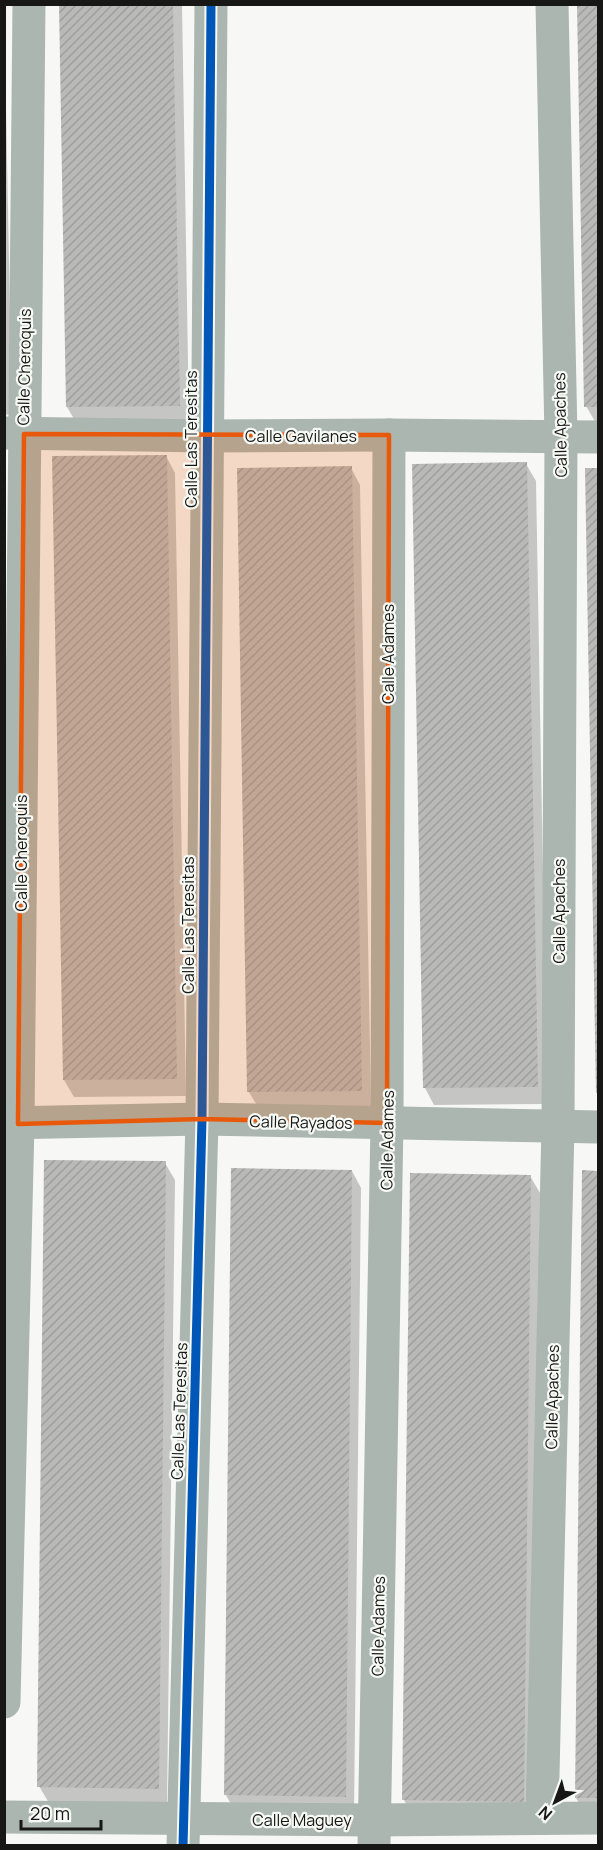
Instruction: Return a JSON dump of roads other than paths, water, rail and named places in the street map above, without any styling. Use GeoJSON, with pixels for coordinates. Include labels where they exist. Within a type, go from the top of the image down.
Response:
{"type":"FeatureCollection","features":[{"type":"Feature","properties":{"kind":"street","name":"Calle Cheroquis"},"geometry":{"type":"LineString","coordinates":[[4,1702],[11,1123],[14,434],[29,4]]}},
{"type":"Feature","properties":{"kind":"street","name":"Calle Las Teresitas"},"geometry":{"type":"LineString","coordinates":[[183,1832],[202,1119],[211,4]]}},
{"type":"Feature","properties":{"kind":"street","name":"Calle Apaches"},"geometry":{"type":"LineString","coordinates":[[542,1818],[558,1126],[561,437],[552,4]]}},
{"type":"Feature","properties":{"kind":"street","name":"Calle Gavilanes"},"geometry":{"type":"LineString","coordinates":[[14,434],[598,437]]}},
{"type":"Feature","properties":{"kind":"street","name":"Calle Adames"},"geometry":{"type":"LineString","coordinates":[[375,1833],[387,1124],[389,435]]}},
{"type":"Feature","properties":{"kind":"street","name":"Calle Rayados"},"geometry":{"type":"LineString","coordinates":[[11,1123],[202,1119],[598,1127]]}},
{"type":"Feature","properties":{"kind":"street","name":"Calle Maguey"},"geometry":{"type":"LineString","coordinates":[[4,1817],[183,1832],[375,1833],[542,1818],[598,1818]]}}]}
